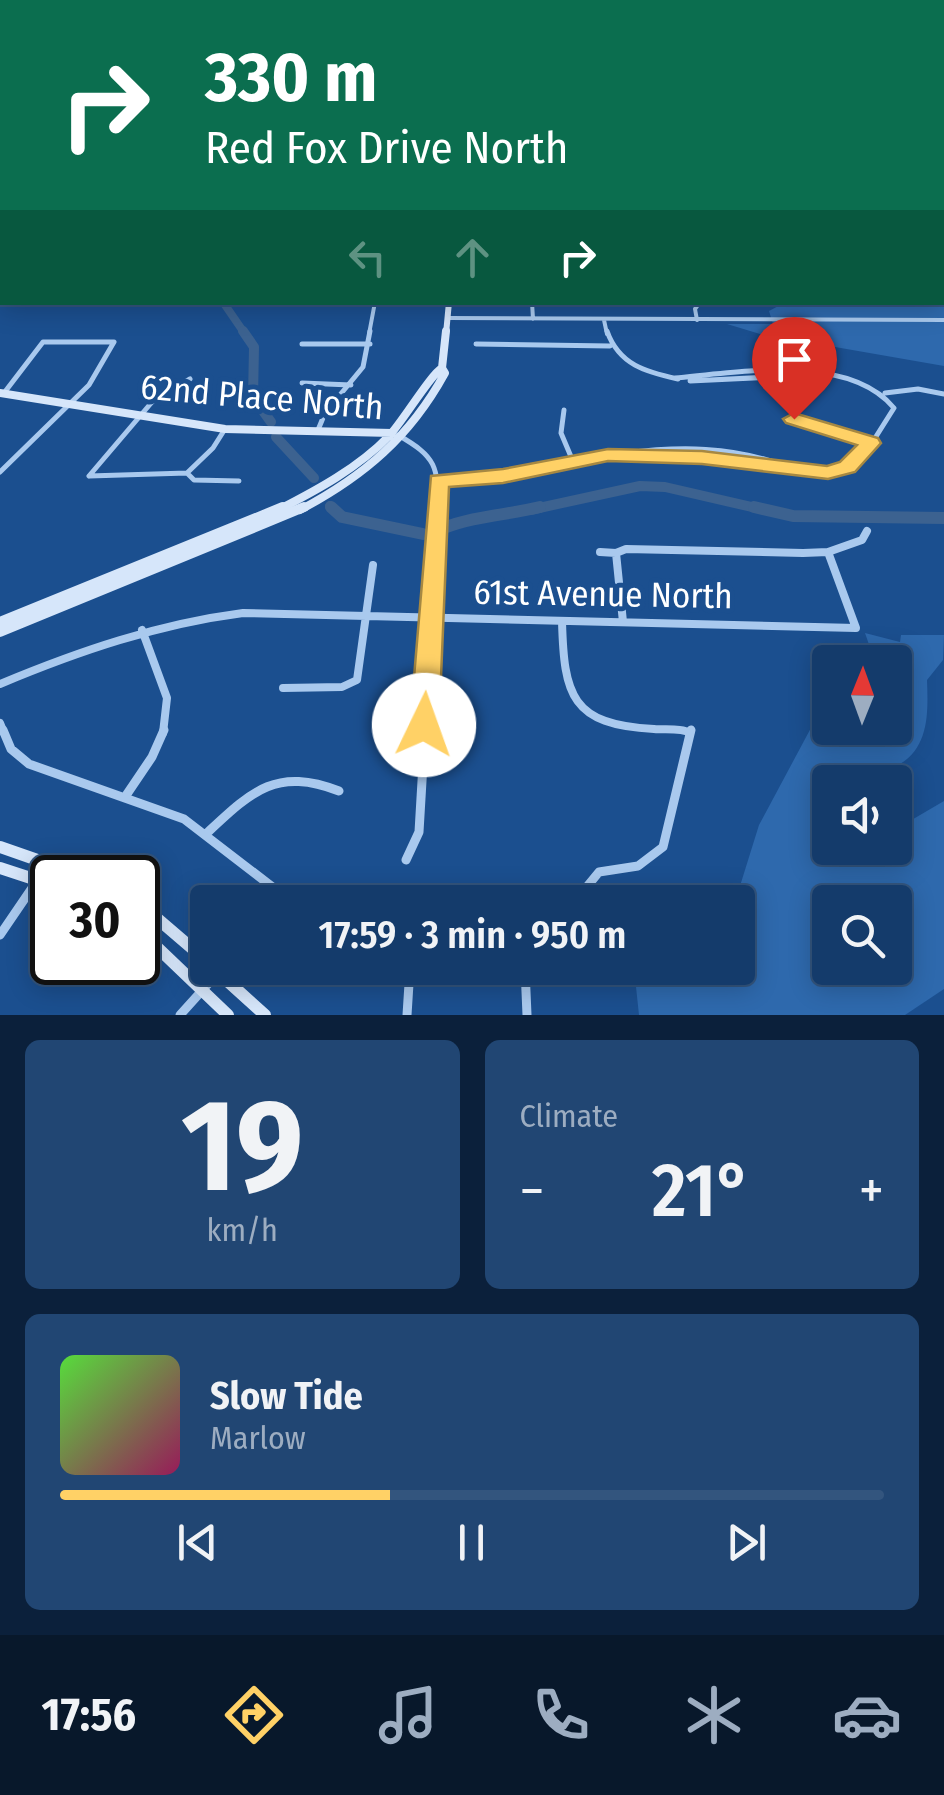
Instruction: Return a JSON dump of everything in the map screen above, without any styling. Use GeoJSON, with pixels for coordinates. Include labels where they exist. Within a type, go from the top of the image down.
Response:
{"type":"FeatureCollection","features":[{"type":"Feature","properties":{"kind":"main road"},"geometry":{"type":"LineString","coordinates":[[0,627],[296,511],[350,480],[397,435],[434,372],[442,368],[449,305]]}},
{"type":"Feature","properties":{"kind":"main road","name":"62nd Place North"},"geometry":{"type":"LineString","coordinates":[[2,393],[225,429],[397,435]]}},
{"type":"Feature","properties":{"kind":"main road"},"geometry":{"type":"LineString","coordinates":[[0,627],[100,588],[108,579],[290,504],[397,435]]}},
{"type":"Feature","properties":{"kind":"main road"},"geometry":{"type":"LineString","coordinates":[[0,848],[30,858]]}},
{"type":"Feature","properties":{"kind":"main road"},"geometry":{"type":"LineString","coordinates":[[0,868],[30,877]]}},
{"type":"Feature","properties":{"kind":"main road"},"geometry":{"type":"LineString","coordinates":[[160,921],[190,947]]}},
{"type":"Feature","properties":{"kind":"main road"},"geometry":{"type":"LineString","coordinates":[[160,950],[228,1015]]}},
{"type":"Feature","properties":{"kind":"main road"},"geometry":{"type":"LineString","coordinates":[[232,985],[265,1015]]}},
{"type":"Feature","properties":{"kind":"street"},"geometry":{"type":"LineString","coordinates":[[318,430],[324,414],[363,367],[375,305]]}},
{"type":"Feature","properties":{"kind":"street"},"geometry":{"type":"LineString","coordinates":[[532,305],[533,319]]}},
{"type":"Feature","properties":{"kind":"street"},"geometry":{"type":"LineString","coordinates":[[697,320],[698,305]]}},
{"type":"Feature","properties":{"kind":"street"},"geometry":{"type":"LineString","coordinates":[[448,318],[944,320]]}},
{"type":"Feature","properties":{"kind":"street"},"geometry":{"type":"LineString","coordinates":[[604,320],[610,346]]}},
{"type":"Feature","properties":{"kind":"street"},"geometry":{"type":"LineString","coordinates":[[0,472],[89,386],[114,342],[43,342],[2,393]]}},
{"type":"Feature","properties":{"kind":"street"},"geometry":{"type":"LineString","coordinates":[[302,344],[370,344]]}},
{"type":"Feature","properties":{"kind":"street"},"geometry":{"type":"LineString","coordinates":[[438,480],[503,476],[572,459],[608,455],[702,458],[790,469],[842,470],[893,413],[893,404],[884,393],[863,382],[808,374],[723,380],[676,378],[638,368],[610,346],[476,344]]}},
{"type":"Feature","properties":{"kind":"street"},"geometry":{"type":"LineString","coordinates":[[190,379],[160,396],[89,476],[187,473],[225,429]]}},
{"type":"Feature","properties":{"kind":"street"},"geometry":{"type":"LineString","coordinates":[[302,383],[350,386]]}},
{"type":"Feature","properties":{"kind":"street"},"geometry":{"type":"LineString","coordinates":[[884,393],[918,389],[944,394]]}},
{"type":"Feature","properties":{"kind":"street"},"geometry":{"type":"LineString","coordinates":[[564,410],[560,434],[572,459]]}},
{"type":"Feature","properties":{"kind":"street"},"geometry":{"type":"LineString","coordinates":[[794,419],[870,443]]}},
{"type":"Feature","properties":{"kind":"street"},"geometry":{"type":"LineString","coordinates":[[397,435],[430,455],[438,468],[419,832],[406,860]]}},
{"type":"Feature","properties":{"kind":"street"},"geometry":{"type":"LineString","coordinates":[[187,473],[194,480],[239,481]]}},
{"type":"Feature","properties":{"kind":"street"},"geometry":{"type":"LineString","coordinates":[[600,552],[828,552],[862,540],[867,532]]}},
{"type":"Feature","properties":{"kind":"street","name":"61st Avenue North"},"geometry":{"type":"LineString","coordinates":[[0,684],[142,630],[243,613],[856,628],[828,552]]}},
{"type":"Feature","properties":{"kind":"street"},"geometry":{"type":"LineString","coordinates":[[616,554],[623,622]]}},
{"type":"Feature","properties":{"kind":"street"},"geometry":{"type":"LineString","coordinates":[[284,688],[353,684],[359,674],[373,564]]}},
{"type":"Feature","properties":{"kind":"street"},"geometry":{"type":"LineString","coordinates":[[562,621],[568,685],[584,708],[626,728],[691,730],[663,847],[638,866],[599,872],[588,885]]}},
{"type":"Feature","properties":{"kind":"street"},"geometry":{"type":"LineString","coordinates":[[125,798],[155,752],[167,716],[164,686],[142,630]]}},
{"type":"Feature","properties":{"kind":"street"},"geometry":{"type":"LineString","coordinates":[[0,722],[11,749],[28,764],[184,819],[271,885]]}},
{"type":"Feature","properties":{"kind":"street"},"geometry":{"type":"LineString","coordinates":[[206,833],[248,795],[272,782],[300,778],[339,791]]}},
{"type":"Feature","properties":{"kind":"street"},"geometry":{"type":"LineString","coordinates":[[0,935],[30,892]]}},
{"type":"Feature","properties":{"kind":"street"},"geometry":{"type":"LineString","coordinates":[[180,1015],[204,985]]}},
{"type":"Feature","properties":{"kind":"street"},"geometry":{"type":"LineString","coordinates":[[407,1015],[409,985]]}},
{"type":"Feature","properties":{"kind":"street"},"geometry":{"type":"LineString","coordinates":[[525,985],[526,1015]]}},
{"type":"Feature","properties":{"kind":"shaded area"},"geometry":{"type":"Polygon","coordinates":[[[780,305],[944,305],[944,366],[760,334],[727,324],[773,324],[769,311],[780,305]]]}},
{"type":"Feature","properties":{"kind":"shaded area"},"geometry":{"type":"Polygon","coordinates":[[[865,633],[900,642],[901,635],[944,635],[943,660],[927,680],[922,737],[910,756],[898,765],[812,765],[812,865],[912,865],[912,820],[944,801],[944,989],[905,1015],[639,1015],[636,985],[755,985],[755,885],[740,885],[759,825],[812,726],[812,745],[912,745],[912,645],[869,645],[865,633]]]}},
{"type":"Feature","properties":{"kind":"waterway"},"geometry":{"type":"LineString","coordinates":[[225,305],[245,334]]}},
{"type":"Feature","properties":{"kind":"waterway"},"geometry":{"type":"LineString","coordinates":[[243,331],[254,347],[253,397],[271,422]]}},
{"type":"Feature","properties":{"kind":"waterway"},"geometry":{"type":"LineString","coordinates":[[276,437],[314,478]]}},
{"type":"Feature","properties":{"kind":"waterway"},"geometry":{"type":"LineString","coordinates":[[530,510],[640,486],[665,487],[765,510]]}},
{"type":"Feature","properties":{"kind":"waterway"},"geometry":{"type":"LineString","coordinates":[[331,507],[342,517],[423,534]]}},
{"type":"Feature","properties":{"kind":"waterway"},"geometry":{"type":"LineString","coordinates":[[331,507],[334,510]]}},
{"type":"Feature","properties":{"kind":"waterway"},"geometry":{"type":"LineString","coordinates":[[444,528],[540,507]]}},
{"type":"Feature","properties":{"kind":"waterway"},"geometry":{"type":"LineString","coordinates":[[754,507],[793,516],[944,518]]}},
{"type":"Feature","properties":{"kind":"route"},"geometry":{"type":"LineString","coordinates":[[424,725],[438,480],[503,476],[572,459],[608,455],[702,458],[828,472],[848,467],[870,443],[833,428],[794,419]]}}]}
